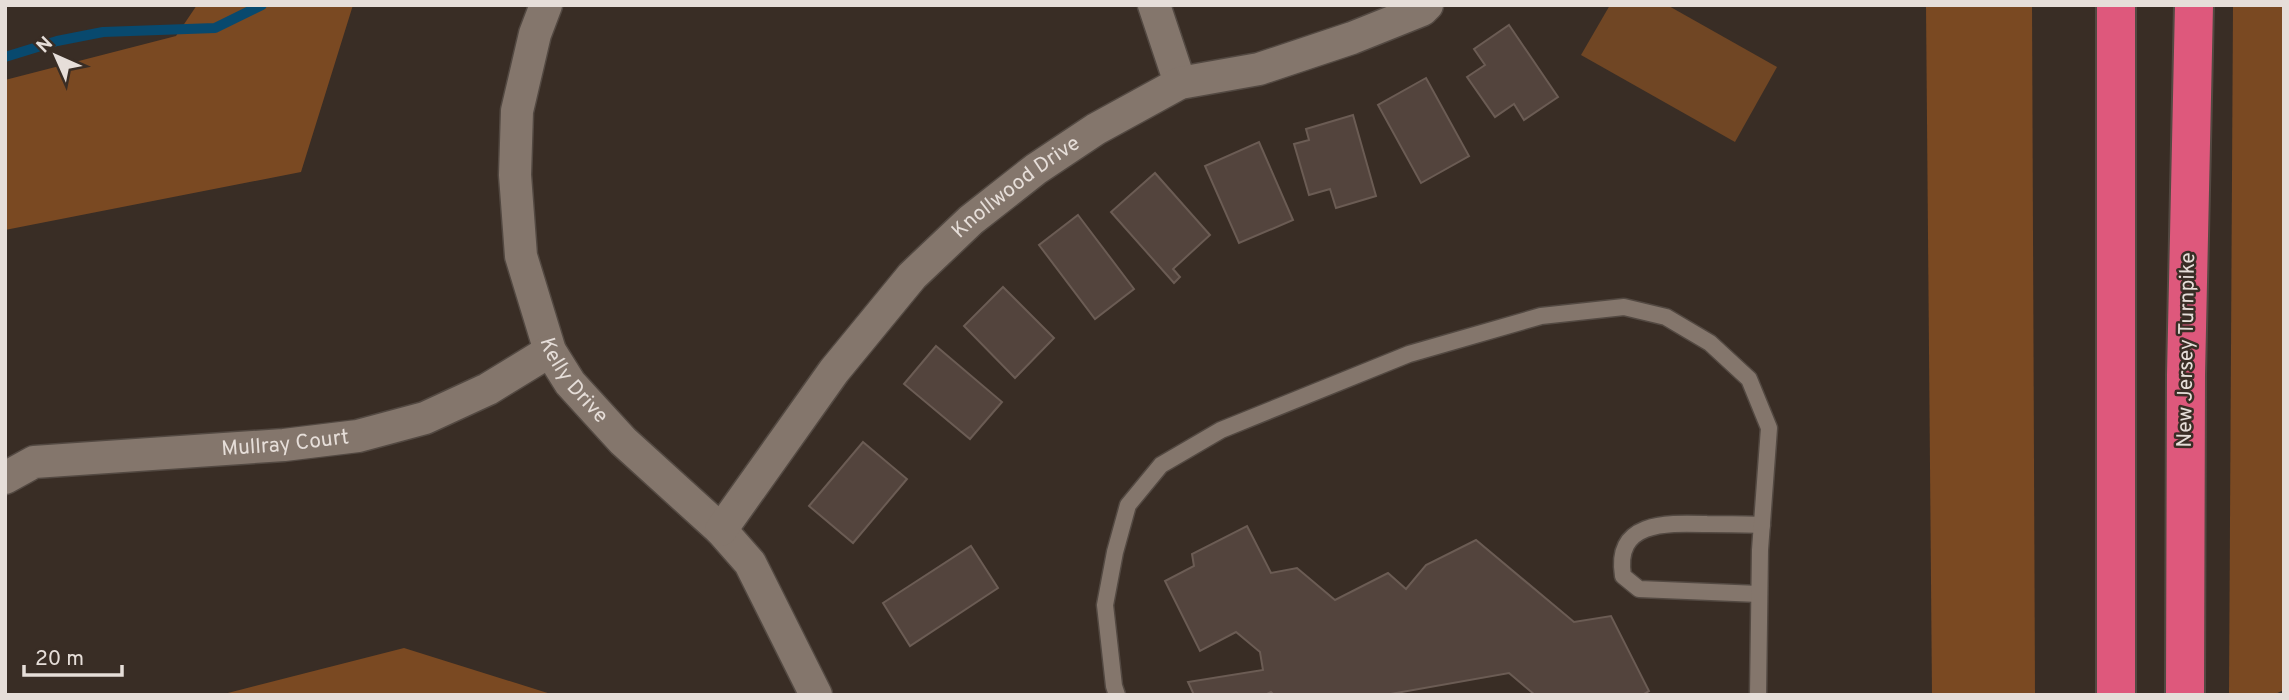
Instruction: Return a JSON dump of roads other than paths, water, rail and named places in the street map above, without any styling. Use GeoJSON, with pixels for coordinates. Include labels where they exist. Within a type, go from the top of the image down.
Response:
{"type":"FeatureCollection","features":[{"type":"Feature","properties":{"kind":"highway"},"geometry":{"type":"LineString","coordinates":[[2116,5],[2116,695]]}},
{"type":"Feature","properties":{"kind":"highway","name":"New Jersey Turnpike"},"geometry":{"type":"LineString","coordinates":[[2185,695],[2186,375],[2194,5]]}},
{"type":"Feature","properties":{"kind":"street","name":"Kelly Drive"},"geometry":{"type":"LineString","coordinates":[[546,5],[535,34],[517,111],[515,175],[521,256],[550,351],[570,383],[623,441],[721,530],[750,563],[813,692]]}},
{"type":"Feature","properties":{"kind":"street"},"geometry":{"type":"LineString","coordinates":[[1154,5],[1180,83]]}},
{"type":"Feature","properties":{"kind":"street","name":"Knollwood Drive"},"geometry":{"type":"LineString","coordinates":[[721,530],[834,371],[912,276],[971,220],[1036,169],[1096,128],[1180,83],[1259,69],[1352,38],[1422,10],[1427,5]]}},
{"type":"Feature","properties":{"kind":"street","name":"Mullray Court"},"geometry":{"type":"LineString","coordinates":[[5,478],[34,462],[284,445],[358,436],[425,418],[488,389],[550,351]]}},
{"type":"Feature","properties":{"kind":"lane"},"geometry":{"type":"LineString","coordinates":[[1117,695],[1105,605],[1115,552],[1128,505],[1161,464],[1221,430],[1396,359],[1541,316],[1624,307],[1666,317],[1710,344],[1749,379],[1769,428],[1759,594],[1758,695]]}},
{"type":"Feature","properties":{"kind":"lane"},"geometry":{"type":"LineString","coordinates":[[1759,594],[1639,589],[1623,576],[1621,562],[1626,545],[1632,537],[1648,527],[1671,523],[1762,525]]}},
{"type":"Feature","properties":{"kind":"waterway"},"geometry":{"type":"LineString","coordinates":[[5,57],[57,41],[103,32],[215,28],[262,5]]}}]}
